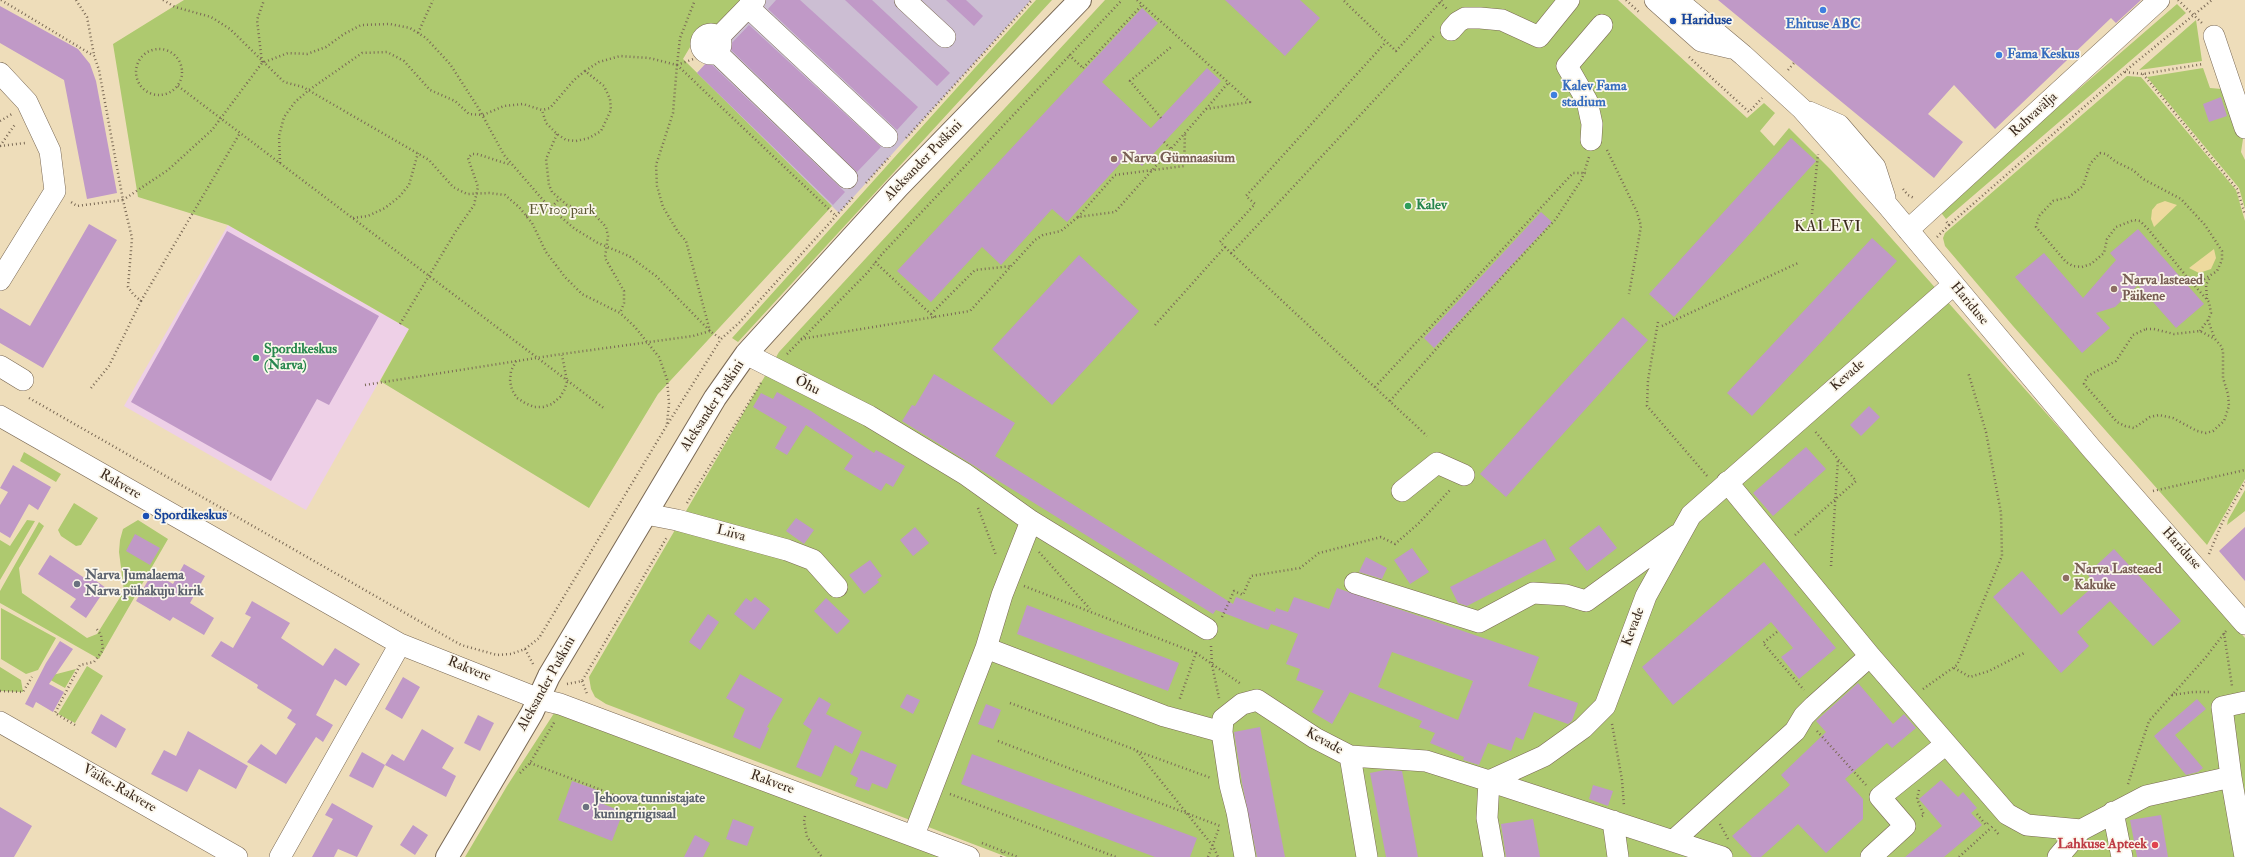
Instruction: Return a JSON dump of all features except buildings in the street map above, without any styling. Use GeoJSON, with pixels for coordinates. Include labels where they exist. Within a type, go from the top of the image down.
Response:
{"type":"FeatureCollection","features":[{"type":"Feature","properties":{"kind":"main road","name":"Aleksander Puškini"},"geometry":{"type":"LineString","coordinates":[[447,857],[539,698],[549,676],[715,398],[746,354],[898,187],[1080,0]]}},
{"type":"Feature","properties":{"kind":"street"},"geometry":{"type":"LineString","coordinates":[[905,0],[945,37]]}},
{"type":"Feature","properties":{"kind":"street"},"geometry":{"type":"LineString","coordinates":[[1446,24],[1458,22],[1465,18],[1502,20],[1539,37],[1570,0]]}},
{"type":"Feature","properties":{"kind":"street"},"geometry":{"type":"LineString","coordinates":[[1655,0],[1701,41],[1736,49]]}},
{"type":"Feature","properties":{"kind":"street","name":"Hariduse"},"geometry":{"type":"LineString","coordinates":[[1677,0],[1736,49],[1802,109],[1888,206],[2091,448],[2237,626]]}},
{"type":"Feature","properties":{"kind":"street","name":"Rahvavälja"},"geometry":{"type":"LineString","coordinates":[[1908,230],[2159,0]]}},
{"type":"Feature","properties":{"kind":"street"},"geometry":{"type":"LineString","coordinates":[[847,178],[712,48],[751,4],[887,137]]}},
{"type":"Feature","properties":{"kind":"street"},"geometry":{"type":"LineString","coordinates":[[1597,142],[1587,101],[1567,66],[1602,24]]}},
{"type":"Feature","properties":{"kind":"street"},"geometry":{"type":"LineString","coordinates":[[2214,36],[2245,128]]}},
{"type":"Feature","properties":{"kind":"street"},"geometry":{"type":"LineString","coordinates":[[0,73],[27,102],[46,141],[50,150],[55,190],[0,280]]}},
{"type":"Feature","properties":{"kind":"street","name":"Kevade"},"geometry":{"type":"LineString","coordinates":[[1257,700],[1315,738],[1350,756],[1426,761],[1489,781],[1544,756],[1583,728],[1605,706],[1646,596],[1691,515],[1722,486],[1953,285]]}},
{"type":"Feature","properties":{"kind":"street","name":"Õhu"},"geometry":{"type":"LineString","coordinates":[[746,354],[772,369],[869,416],[965,474],[1028,528],[1213,630]]}},
{"type":"Feature","properties":{"kind":"street"},"geometry":{"type":"LineString","coordinates":[[0,366],[25,388]]}},
{"type":"Feature","properties":{"kind":"street","name":"Rakvere"},"geometry":{"type":"LineString","coordinates":[[0,416],[400,644],[539,698],[560,704],[914,835],[968,857]]}},
{"type":"Feature","properties":{"kind":"street"},"geometry":{"type":"LineString","coordinates":[[1402,491],[1437,463],[1457,482]]}},
{"type":"Feature","properties":{"kind":"street"},"geometry":{"type":"LineString","coordinates":[[1722,486],[1781,547],[1870,656],[2007,814],[2027,825],[2081,830]]}},
{"type":"Feature","properties":{"kind":"street","name":"Liiva"},"geometry":{"type":"LineString","coordinates":[[646,514],[677,520],[787,550],[813,560],[837,587]]}},
{"type":"Feature","properties":{"kind":"street"},"geometry":{"type":"LineString","coordinates":[[914,835],[986,648],[1008,580],[1028,528]]}},
{"type":"Feature","properties":{"kind":"street"},"geometry":{"type":"LineString","coordinates":[[1355,583],[1479,622],[1533,593],[1566,595],[1586,601],[1682,531]]}},
{"type":"Feature","properties":{"kind":"street"},"geometry":{"type":"LineString","coordinates":[[280,857],[400,644]]}},
{"type":"Feature","properties":{"kind":"street"},"geometry":{"type":"LineString","coordinates":[[986,648],[1172,718],[1222,725]]}},
{"type":"Feature","properties":{"kind":"street"},"geometry":{"type":"LineString","coordinates":[[1673,841],[1794,731],[1810,710],[1870,656]]}},
{"type":"Feature","properties":{"kind":"street"},"geometry":{"type":"LineString","coordinates":[[1222,725],[1242,704],[1257,700]]}},
{"type":"Feature","properties":{"kind":"street"},"geometry":{"type":"LineString","coordinates":[[2238,702],[2222,707],[2231,777],[2245,857]]}},
{"type":"Feature","properties":{"kind":"street","name":"Väike-Rakvere"},"geometry":{"type":"LineString","coordinates":[[0,722],[238,857]]}},
{"type":"Feature","properties":{"kind":"street"},"geometry":{"type":"LineString","coordinates":[[1222,725],[1230,785],[1237,812],[1245,857]]}},
{"type":"Feature","properties":{"kind":"street"},"geometry":{"type":"LineString","coordinates":[[1871,857],[1899,820],[1880,797],[1946,744]]}},
{"type":"Feature","properties":{"kind":"street"},"geometry":{"type":"LineString","coordinates":[[1350,756],[1367,857]]}},
{"type":"Feature","properties":{"kind":"street"},"geometry":{"type":"LineString","coordinates":[[2058,857],[2081,830],[2098,823],[2113,812],[2146,796],[2231,777]]}},
{"type":"Feature","properties":{"kind":"street"},"geometry":{"type":"LineString","coordinates":[[1494,857],[1487,818],[1489,781],[1673,841],[1727,851]]}},
{"type":"Feature","properties":{"kind":"street"},"geometry":{"type":"LineString","coordinates":[[2113,812],[2122,857]]}},
{"type":"Feature","properties":{"kind":"street"},"geometry":{"type":"LineString","coordinates":[[1618,857],[1619,823]]}},
{"type":"Feature","properties":{"kind":"path"},"geometry":{"type":"LineString","coordinates":[[1,0],[94,56]]}},
{"type":"Feature","properties":{"kind":"path"},"geometry":{"type":"LineString","coordinates":[[76,0],[87,17],[94,56],[99,70],[123,200],[132,238],[128,286],[132,294],[141,301]]}},
{"type":"Feature","properties":{"kind":"path"},"geometry":{"type":"LineString","coordinates":[[163,0],[175,6],[211,17],[230,29],[262,63],[284,82],[308,90],[418,153],[437,168],[453,187],[467,194],[478,193],[505,195],[520,207],[546,252],[565,276],[582,294],[620,313],[648,343],[659,358],[667,379],[669,403],[667,424]]}},
{"type":"Feature","properties":{"kind":"path"},"geometry":{"type":"LineString","coordinates":[[262,63],[257,20],[264,0]]}},
{"type":"Feature","properties":{"kind":"path"},"geometry":{"type":"LineString","coordinates":[[418,33],[433,0]]}},
{"type":"Feature","properties":{"kind":"path"},"geometry":{"type":"LineString","coordinates":[[695,0],[680,38],[673,113],[656,165],[657,186],[664,207],[678,232],[686,241],[710,331]]}},
{"type":"Feature","properties":{"kind":"path"},"geometry":{"type":"LineString","coordinates":[[519,774],[530,763],[554,723],[560,704],[563,685],[582,681],[677,520],[764,378],[1122,0]]}},
{"type":"Feature","properties":{"kind":"path"},"geometry":{"type":"LineString","coordinates":[[1137,0],[1250,102],[1206,109]]}},
{"type":"Feature","properties":{"kind":"path"},"geometry":{"type":"LineString","coordinates":[[1344,0],[1396,51],[1441,1]]}},
{"type":"Feature","properties":{"kind":"path"},"geometry":{"type":"LineString","coordinates":[[2178,0],[2214,36]]}},
{"type":"Feature","properties":{"kind":"path"},"geometry":{"type":"LineString","coordinates":[[1949,225],[2124,72],[2212,0]]}},
{"type":"Feature","properties":{"kind":"path"},"geometry":{"type":"LineString","coordinates":[[1231,253],[1446,24],[1441,1]]}},
{"type":"Feature","properties":{"kind":"path"},"geometry":{"type":"LineString","coordinates":[[1069,55],[1084,69],[1142,5]]}},
{"type":"Feature","properties":{"kind":"path"},"geometry":{"type":"LineString","coordinates":[[55,190],[77,206],[123,200],[168,170],[212,130],[262,63],[288,53],[307,54],[326,47],[344,34],[361,25],[390,24],[410,28],[426,38],[450,64],[483,116],[504,155],[550,208],[575,229],[606,246],[629,256],[656,276],[710,331],[721,339]]}},
{"type":"Feature","properties":{"kind":"path"},"geometry":{"type":"LineString","coordinates":[[1386,42],[1246,196],[1255,204],[1220,242],[1426,436]]}},
{"type":"Feature","properties":{"kind":"path"},"geometry":{"type":"LineString","coordinates":[[1160,118],[1130,81],[1171,47]]}},
{"type":"Feature","properties":{"kind":"path"},"geometry":{"type":"LineString","coordinates":[[677,65],[712,48]]}},
{"type":"Feature","properties":{"kind":"path"},"geometry":{"type":"LineString","coordinates":[[152,50],[166,50],[173,53],[181,65],[181,79],[178,86],[165,94],[149,93],[143,88],[136,74],[141,59],[152,50]]}},
{"type":"Feature","properties":{"kind":"path"},"geometry":{"type":"LineString","coordinates":[[280,163],[279,136],[284,118],[295,102],[308,90],[362,53],[387,52],[404,61],[430,90],[455,101],[469,114],[483,116],[504,106],[523,104],[542,110],[550,108],[574,80],[599,62],[620,56],[649,58],[677,65],[836,216]]}},
{"type":"Feature","properties":{"kind":"path"},"geometry":{"type":"LineString","coordinates":[[2124,72],[2143,74],[2222,61]]}},
{"type":"Feature","properties":{"kind":"path"},"geometry":{"type":"LineString","coordinates":[[542,110],[546,123],[556,134],[571,140],[589,138],[601,131],[611,110],[610,99],[604,86],[585,72]]}},
{"type":"Feature","properties":{"kind":"path"},"geometry":{"type":"LineString","coordinates":[[2143,74],[2237,189],[2245,214]]}},
{"type":"Feature","properties":{"kind":"path"},"geometry":{"type":"LineString","coordinates":[[1078,217],[1115,212],[1228,82]]}},
{"type":"Feature","properties":{"kind":"path"},"geometry":{"type":"LineString","coordinates":[[178,86],[605,409]]}},
{"type":"Feature","properties":{"kind":"path"},"geometry":{"type":"LineString","coordinates":[[0,146],[18,121]]}},
{"type":"Feature","properties":{"kind":"path"},"geometry":{"type":"LineString","coordinates":[[91,388],[109,366],[141,301],[240,133]]}},
{"type":"Feature","properties":{"kind":"path"},"geometry":{"type":"LineString","coordinates":[[801,339],[970,311],[1035,240],[1043,235],[1061,231],[1078,217],[1115,175],[1184,166],[1185,133]]}},
{"type":"Feature","properties":{"kind":"path"},"geometry":{"type":"LineString","coordinates":[[556,134],[546,159],[548,185],[559,199],[567,205],[594,214],[606,227],[608,236],[605,258],[624,291],[624,303],[620,313]]}},
{"type":"Feature","properties":{"kind":"path"},"geometry":{"type":"LineString","coordinates":[[0,146],[46,141]]}},
{"type":"Feature","properties":{"kind":"path"},"geometry":{"type":"LineString","coordinates":[[1164,142],[1171,149]]}},
{"type":"Feature","properties":{"kind":"path"},"geometry":{"type":"LineString","coordinates":[[1390,401],[1453,330],[1555,220],[1586,173],[1591,150],[1597,142],[1609,153],[1641,226],[1629,294]]}},
{"type":"Feature","properties":{"kind":"path"},"geometry":{"type":"LineString","coordinates":[[1812,214],[1818,147]]}},
{"type":"Feature","properties":{"kind":"path"},"geometry":{"type":"LineString","coordinates":[[352,218],[368,216],[385,208],[399,197],[409,185],[418,153]]}},
{"type":"Feature","properties":{"kind":"path"},"geometry":{"type":"LineString","coordinates":[[2200,331],[2208,320],[2211,308],[2207,299],[2140,221],[2134,220],[2116,227],[2107,239],[2104,253],[2092,264],[2082,267],[2073,266],[2066,262],[2041,234],[2036,227],[2039,216],[2053,201],[2076,193],[2083,186],[2090,164],[2100,153],[2106,154],[2116,162],[2132,170],[2143,179],[2181,199],[2205,225],[2222,251],[2221,266],[2210,277],[2206,284],[2207,299]]}},
{"type":"Feature","properties":{"kind":"path"},"geometry":{"type":"LineString","coordinates":[[400,324],[430,277],[456,231],[474,205],[478,193],[478,187],[468,158],[472,154],[512,165]]}},
{"type":"Feature","properties":{"kind":"path"},"geometry":{"type":"LineString","coordinates":[[1375,387],[1573,173],[1586,173]]}},
{"type":"Feature","properties":{"kind":"path"},"geometry":{"type":"LineString","coordinates":[[526,216],[535,213],[542,213],[550,208],[559,199]]}},
{"type":"Feature","properties":{"kind":"path"},"geometry":{"type":"LineString","coordinates":[[1156,325],[1225,247]]}},
{"type":"Feature","properties":{"kind":"path"},"geometry":{"type":"LineString","coordinates":[[875,262],[935,318]]}},
{"type":"Feature","properties":{"kind":"path"},"geometry":{"type":"LineString","coordinates":[[1662,326],[1798,263]]}},
{"type":"Feature","properties":{"kind":"path"},"geometry":{"type":"LineString","coordinates":[[931,314],[975,270],[1012,266]]}},
{"type":"Feature","properties":{"kind":"path"},"geometry":{"type":"LineString","coordinates":[[2187,276],[2198,280],[2210,277]]}},
{"type":"Feature","properties":{"kind":"path"},"geometry":{"type":"LineString","coordinates":[[2208,320],[2215,339],[2223,351],[2222,369],[2229,406],[2224,421],[2213,431],[2206,433],[2197,432],[2173,418],[2159,415],[2150,417],[2134,428],[2125,426],[2117,422],[2084,384],[2087,377],[2116,361],[2138,331],[2154,328],[2182,334],[2200,331],[2215,339]]}},
{"type":"Feature","properties":{"kind":"path"},"geometry":{"type":"LineString","coordinates":[[1658,322],[1648,380],[1647,406],[1722,486]]}},
{"type":"Feature","properties":{"kind":"path"},"geometry":{"type":"LineString","coordinates":[[365,385],[516,361],[693,336],[710,331]]}},
{"type":"Feature","properties":{"kind":"path"},"geometry":{"type":"LineString","coordinates":[[516,361],[511,371],[510,381],[517,398],[534,407],[552,404],[560,398],[565,389],[567,381],[562,355]]}},
{"type":"Feature","properties":{"kind":"path"},"geometry":{"type":"LineString","coordinates":[[1907,698],[1957,665],[2002,556],[2001,513],[1986,432],[1968,372]]}},
{"type":"Feature","properties":{"kind":"path"},"geometry":{"type":"LineString","coordinates":[[25,388],[461,645],[497,655],[511,654],[525,649]]}},
{"type":"Feature","properties":{"kind":"path"},"geometry":{"type":"LineString","coordinates":[[1781,547],[1856,481],[1802,416]]}},
{"type":"Feature","properties":{"kind":"path"},"geometry":{"type":"LineString","coordinates":[[1831,566],[1838,458]]}},
{"type":"Feature","properties":{"kind":"path"},"geometry":{"type":"LineString","coordinates":[[2152,491],[2245,470]]}},
{"type":"Feature","properties":{"kind":"path"},"geometry":{"type":"LineString","coordinates":[[1222,725],[1212,665],[1213,630],[1234,591],[1243,595],[1251,576],[1300,568],[1319,553],[1381,537],[1395,544],[1418,524],[1457,482]]}},
{"type":"Feature","properties":{"kind":"path"},"geometry":{"type":"LineString","coordinates":[[2208,556],[2222,523],[2245,482]]}},
{"type":"Feature","properties":{"kind":"path"},"geometry":{"type":"LineString","coordinates":[[976,503],[996,550],[997,557]]}},
{"type":"Feature","properties":{"kind":"path"},"geometry":{"type":"LineString","coordinates":[[1028,528],[1092,611]]}},
{"type":"Feature","properties":{"kind":"path"},"geometry":{"type":"LineString","coordinates":[[1008,580],[1092,611],[1196,653],[1248,689],[1257,700]]}},
{"type":"Feature","properties":{"kind":"path"},"geometry":{"type":"LineString","coordinates":[[2113,812],[2123,797],[2134,770],[2149,721],[2206,657],[2224,633],[2237,626]]}},
{"type":"Feature","properties":{"kind":"path"},"geometry":{"type":"LineString","coordinates":[[75,725],[55,713],[80,665],[94,662],[103,650],[101,635],[96,628]]}},
{"type":"Feature","properties":{"kind":"path"},"geometry":{"type":"LineString","coordinates":[[1777,632],[1763,643],[1865,785],[1880,797]]}},
{"type":"Feature","properties":{"kind":"path"},"geometry":{"type":"LineString","coordinates":[[2224,633],[2238,702]]}},
{"type":"Feature","properties":{"kind":"path"},"geometry":{"type":"LineString","coordinates":[[1954,668],[1970,677],[1989,671],[2026,652]]}},
{"type":"Feature","properties":{"kind":"path"},"geometry":{"type":"LineString","coordinates":[[1172,718],[1196,653]]}},
{"type":"Feature","properties":{"kind":"path"},"geometry":{"type":"LineString","coordinates":[[0,691],[23,692],[32,677]]}},
{"type":"Feature","properties":{"kind":"path"},"geometry":{"type":"LineString","coordinates":[[2171,695],[2208,692],[2224,695],[2238,702]]}},
{"type":"Feature","properties":{"kind":"path"},"geometry":{"type":"LineString","coordinates":[[1010,703],[1230,785]]}},
{"type":"Feature","properties":{"kind":"path"},"geometry":{"type":"LineString","coordinates":[[1605,706],[1615,732],[1622,780],[1619,823]]}},
{"type":"Feature","properties":{"kind":"path"},"geometry":{"type":"LineString","coordinates":[[998,741],[1183,810],[1220,826]]}},
{"type":"Feature","properties":{"kind":"path"},"geometry":{"type":"LineString","coordinates":[[1136,750],[1212,846],[1218,857]]}},
{"type":"Feature","properties":{"kind":"path"},"geometry":{"type":"LineString","coordinates":[[530,763],[641,805]]}},
{"type":"Feature","properties":{"kind":"path"},"geometry":{"type":"LineString","coordinates":[[1899,820],[1924,815],[1917,799],[1919,791],[1919,766]]}},
{"type":"Feature","properties":{"kind":"path"},"geometry":{"type":"LineString","coordinates":[[932,787],[1116,857]]}},
{"type":"Feature","properties":{"kind":"path"},"geometry":{"type":"LineString","coordinates":[[1899,820],[1919,791],[1924,787]]}},
{"type":"Feature","properties":{"kind":"path"},"geometry":{"type":"LineString","coordinates":[[1710,807],[1727,851]]}},
{"type":"Feature","properties":{"kind":"path"},"geometry":{"type":"LineString","coordinates":[[1979,810],[2000,836]]}},
{"type":"Feature","properties":{"kind":"path"},"geometry":{"type":"LineString","coordinates":[[806,812],[804,822],[807,837],[822,857]]}},
{"type":"Feature","properties":{"kind":"path"},"geometry":{"type":"LineString","coordinates":[[1208,857],[1220,826],[1237,812]]}},
{"type":"Feature","properties":{"kind":"path"},"geometry":{"type":"LineString","coordinates":[[1977,814],[1986,825],[1989,822]]}},
{"type":"Feature","properties":{"kind":"path"},"geometry":{"type":"LineString","coordinates":[[1959,857],[1992,827]]}},
{"type":"Feature","properties":{"kind":"path"},"geometry":{"type":"LineString","coordinates":[[1001,857],[1003,851]]}},
{"type":"Feature","properties":{"kind":"shaded area"},"geometry":{"type":"Polygon","coordinates":[[[764,0],[1031,0],[839,213],[697,73],[764,0]]]}},
{"type":"Feature","properties":{"kind":"shaded area","name":"Spordikeskus (Narva)"},"geometry":{"type":"Polygon","coordinates":[[[228,225],[409,329],[306,510],[124,406],[228,225]]]}},
{"type":"Feature","properties":{"kind":"green space","name":"EV100 park"},"geometry":{"type":"Polygon","coordinates":[[[184,0],[745,0],[722,24],[706,28],[699,32],[683,59],[832,206],[658,394],[589,508],[380,381],[409,329],[228,225],[138,197],[113,44],[184,0]]]}},
{"type":"Feature","properties":{"kind":"green space"},"geometry":{"type":"Polygon","coordinates":[[[1036,0],[1052,0],[738,342],[732,338],[1036,0]]]}},
{"type":"Feature","properties":{"kind":"green space"},"geometry":{"type":"Polygon","coordinates":[[[1105,0],[1618,0],[1747,118],[1764,103],[1775,113],[1760,131],[1774,146],[1789,128],[1831,170],[2245,638],[2245,857],[1007,857],[606,704],[595,697],[591,689],[589,677],[779,352],[1105,0]]]}},
{"type":"Feature","properties":{"kind":"green space"},"geometry":{"type":"Polygon","coordinates":[[[2177,4],[2186,13],[1946,219],[1939,210],[2177,4]]]}},
{"type":"Feature","properties":{"kind":"green space"},"geometry":{"type":"Polygon","coordinates":[[[2196,20],[2202,61],[2139,70],[2196,20]]]}},
{"type":"Feature","properties":{"kind":"green space"},"geometry":{"type":"Polygon","coordinates":[[[2203,68],[2210,88],[2222,89],[2230,99],[2243,139],[2241,152],[2245,160],[2245,209],[2239,188],[2147,77],[2203,68]]]}},
{"type":"Feature","properties":{"kind":"green space","name":"Narva lasteaed Päikene"},"geometry":{"type":"Polygon","coordinates":[[[2127,76],[2141,77],[2236,190],[2245,221],[2245,479],[2207,545],[2013,326],[1945,246],[1943,238],[1945,233],[2127,76]]]}},
{"type":"Feature","properties":{"kind":"green space"},"geometry":{"type":"Polygon","coordinates":[[[24,452],[61,474],[56,482],[20,461],[24,452]]]}},
{"type":"Feature","properties":{"kind":"green space"},"geometry":{"type":"Polygon","coordinates":[[[2245,490],[2245,511],[2227,525],[2228,520],[2245,490]]]}},
{"type":"Feature","properties":{"kind":"green space"},"geometry":{"type":"Polygon","coordinates":[[[74,503],[98,518],[81,545],[76,546],[61,536],[58,530],[74,503]]]}},
{"type":"Feature","properties":{"kind":"green space"},"geometry":{"type":"Polygon","coordinates":[[[27,520],[35,521],[0,580],[0,540],[10,546],[27,520]]]}},
{"type":"Feature","properties":{"kind":"green space"},"geometry":{"type":"Polygon","coordinates":[[[138,520],[168,539],[99,659],[0,603],[0,591],[39,522],[44,526],[19,568],[22,593],[87,638],[97,634],[124,591],[119,552],[123,529],[138,520]]]}},
{"type":"Feature","properties":{"kind":"green space"},"geometry":{"type":"Polygon","coordinates":[[[1,608],[56,638],[38,670],[26,674],[1,659],[1,608]]]}},
{"type":"Feature","properties":{"kind":"green space"},"geometry":{"type":"Polygon","coordinates":[[[87,666],[103,676],[75,723],[58,714],[87,666]]]}},
{"type":"Feature","properties":{"kind":"green space"},"geometry":{"type":"Polygon","coordinates":[[[0,667],[21,680],[23,692],[0,691],[0,667]]]}},
{"type":"Feature","properties":{"kind":"green space"},"geometry":{"type":"Polygon","coordinates":[[[76,669],[65,688],[45,677],[76,669]]]}},
{"type":"Feature","properties":{"kind":"green space"},"geometry":{"type":"Polygon","coordinates":[[[560,704],[970,857],[465,857],[507,786],[560,704]]]}},
{"type":"Feature","properties":{"kind":"sand"},"geometry":{"type":"Polygon","coordinates":[[[2165,201],[2177,205],[2154,227],[2151,219],[2152,210],[2157,204],[2165,201]]]}},
{"type":"Feature","properties":{"kind":"sand"},"geometry":{"type":"Polygon","coordinates":[[[2214,249],[2216,258],[2211,269],[2199,273],[2189,268],[2214,249]]]}},
{"type":"Feature","properties":{"kind":"place","name":"Ehituse ABC"},"geometry":{"type":"Point","coordinates":[1823,10]}},
{"type":"Feature","properties":{"kind":"place","name":"Hariduse"},"geometry":{"type":"Point","coordinates":[1673,21]}},
{"type":"Feature","properties":{"kind":"place","name":"Fama Keskus"},"geometry":{"type":"Point","coordinates":[1999,55]}},
{"type":"Feature","properties":{"kind":"place","name":"Kalev Fama stadium"},"geometry":{"type":"Point","coordinates":[1554,95]}},
{"type":"Feature","properties":{"kind":"place","name":"Narva Gümnaasium"},"geometry":{"type":"Point","coordinates":[1114,159]}},
{"type":"Feature","properties":{"kind":"place","name":"Kalev"},"geometry":{"type":"Point","coordinates":[1408,206]}},
{"type":"Feature","properties":{"kind":"place","name":"Narva lasteaed Päikene"},"geometry":{"type":"Point","coordinates":[2114,289]}},
{"type":"Feature","properties":{"kind":"place","name":"Spordikeskus (Narva)"},"geometry":{"type":"Point","coordinates":[256,358]}},
{"type":"Feature","properties":{"kind":"place","name":"Spordikeskus"},"geometry":{"type":"Point","coordinates":[146,516]}},
{"type":"Feature","properties":{"kind":"place","name":"Narva Lasteaed Kakuke"},"geometry":{"type":"Point","coordinates":[2066,578]}},
{"type":"Feature","properties":{"kind":"place","name":"Narva Jumalaema Narva pühakuju kirik"},"geometry":{"type":"Point","coordinates":[77,584]}},
{"type":"Feature","properties":{"kind":"place","name":"Jehoova tunnistajate kuningriigisaal"},"geometry":{"type":"Point","coordinates":[586,807]}},
{"type":"Feature","properties":{"kind":"place","name":"Lahkuse Apteek"},"geometry":{"type":"Point","coordinates":[2155,845]}},
{"type":"Feature","properties":{"kind":"district","name":"KALEVI"},"geometry":{"type":"Point","coordinates":[1828,228]}}]}
